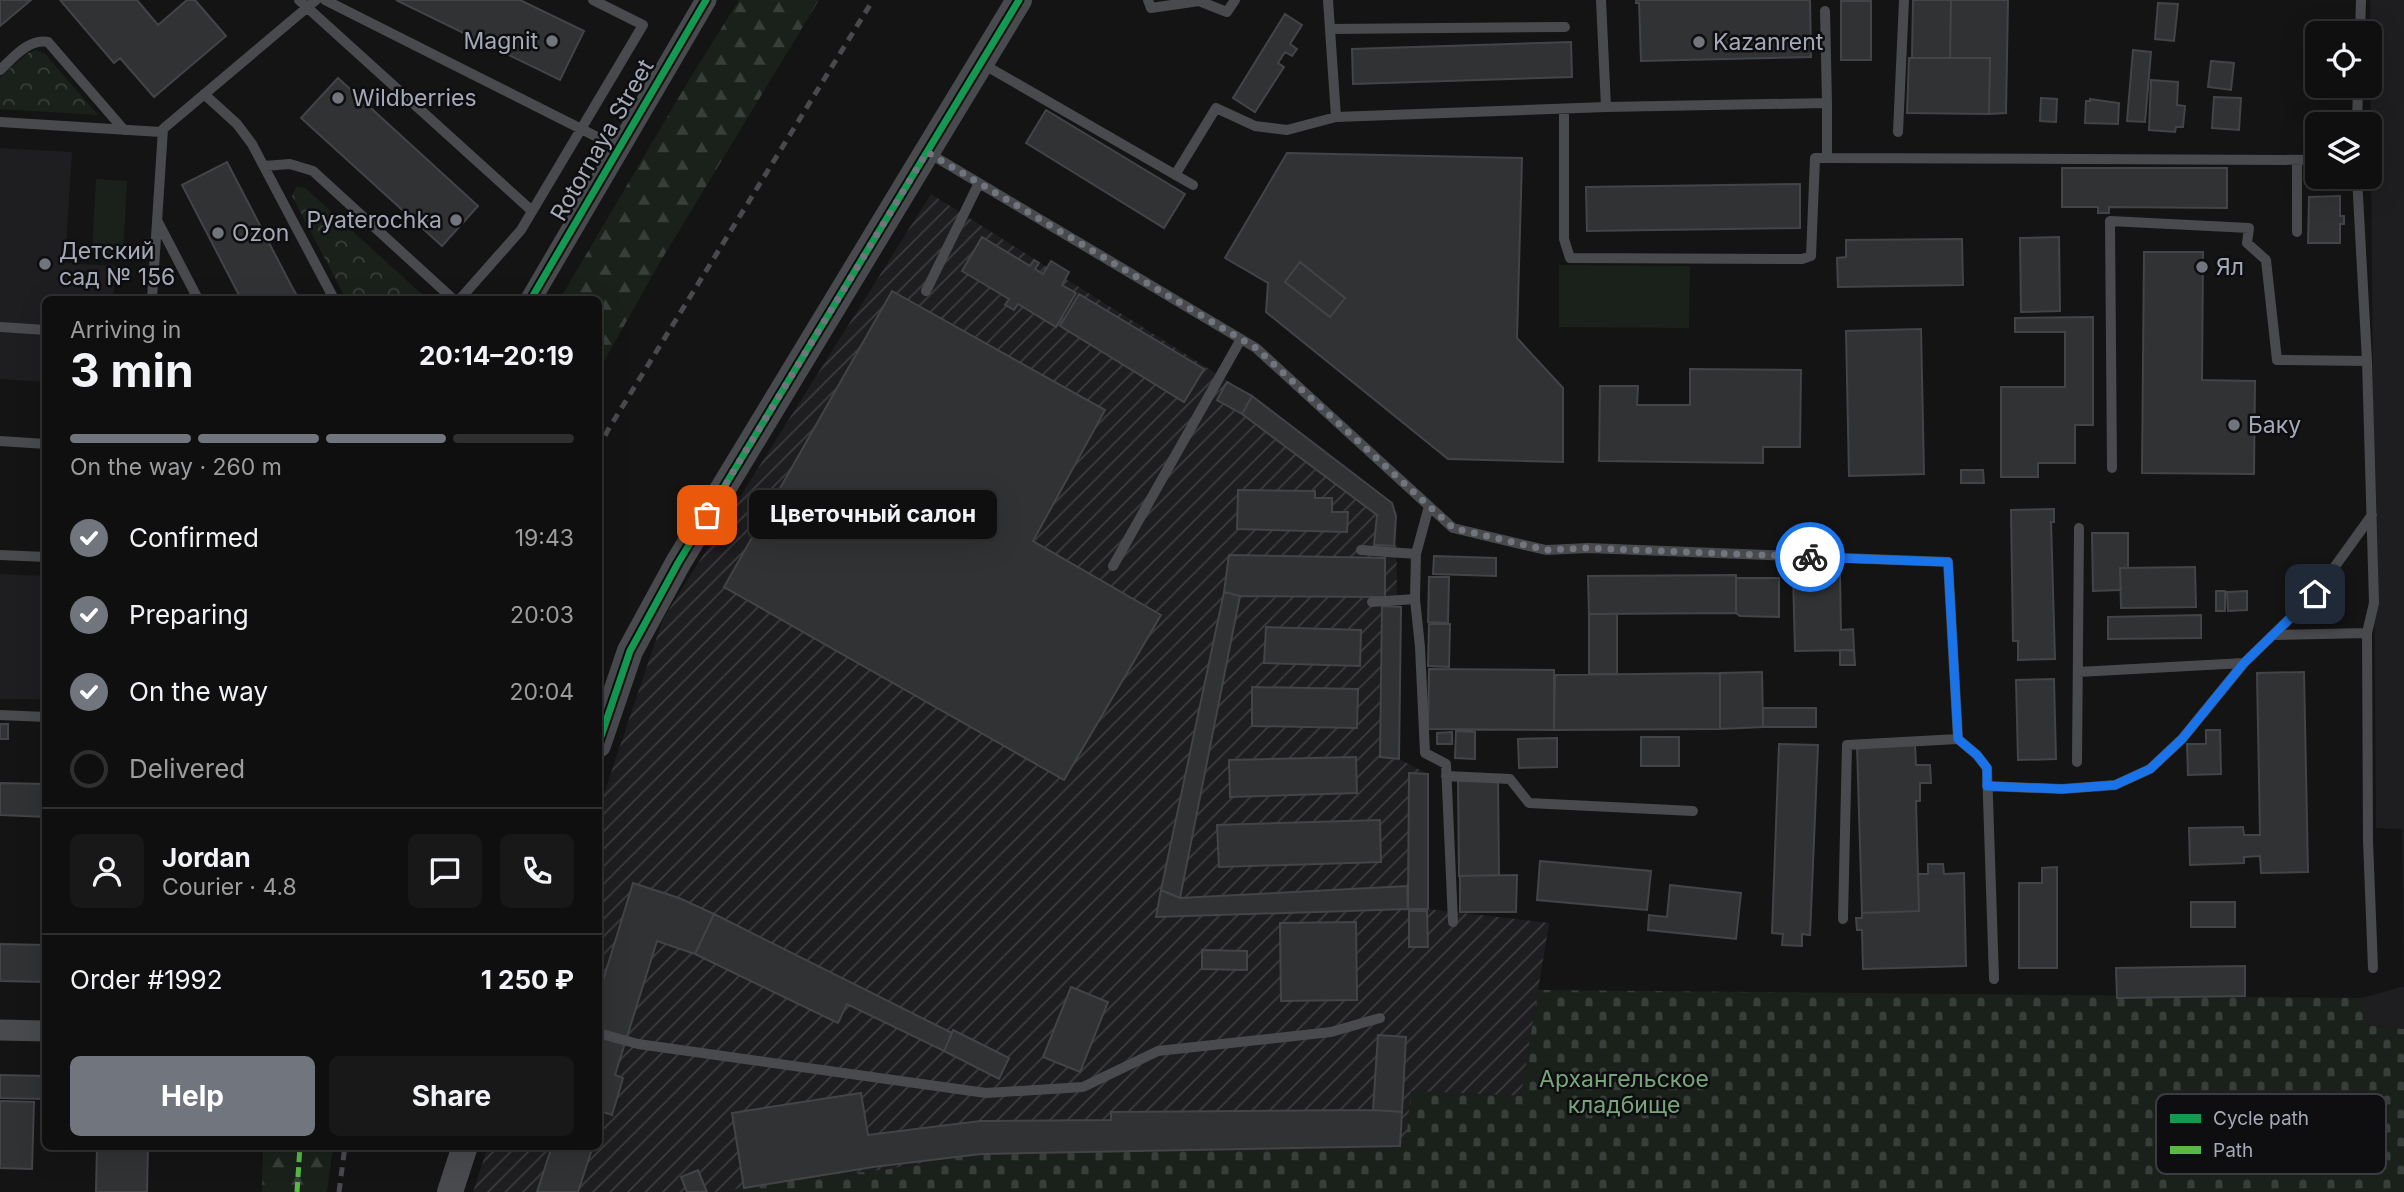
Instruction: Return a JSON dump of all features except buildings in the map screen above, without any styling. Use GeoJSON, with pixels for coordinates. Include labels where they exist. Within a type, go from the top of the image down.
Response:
{"type":"FeatureCollection","features":[{"type":"Feature","properties":{"kind":"street","name":"Rotornaya Street"},"geometry":{"type":"LineString","coordinates":[[533,296],[706,0]]}},
{"type":"Feature","properties":{"kind":"street"},"geometry":{"type":"LineString","coordinates":[[602,734],[630,651],[672,574],[1019,0]]}},
{"type":"Feature","properties":{"kind":"street"},"geometry":{"type":"LineString","coordinates":[[0,1030],[42,1031]]}},
{"type":"Feature","properties":{"kind":"street"},"geometry":{"type":"LineString","coordinates":[[450,1192],[464,1150]]}},
{"type":"Feature","properties":{"kind":"lane"},"geometry":{"type":"LineString","coordinates":[[325,0],[620,148]]}},
{"type":"Feature","properties":{"kind":"lane"},"geometry":{"type":"LineString","coordinates":[[463,296],[513,240],[533,211],[643,25],[593,0]]}},
{"type":"Feature","properties":{"kind":"lane"},"geometry":{"type":"LineString","coordinates":[[1148,0],[1150,8],[1199,1],[1227,12],[1235,0]]}},
{"type":"Feature","properties":{"kind":"lane"},"geometry":{"type":"LineString","coordinates":[[1328,0],[1336,117]]}},
{"type":"Feature","properties":{"kind":"lane"},"geometry":{"type":"LineString","coordinates":[[1601,0],[1606,107]]}},
{"type":"Feature","properties":{"kind":"lane"},"geometry":{"type":"LineString","coordinates":[[1898,132],[1904,0]]}},
{"type":"Feature","properties":{"kind":"lane"},"geometry":{"type":"LineString","coordinates":[[2360,21],[2361,0]]}},
{"type":"Feature","properties":{"kind":"lane"},"geometry":{"type":"LineString","coordinates":[[0,122],[161,132],[307,2],[533,211]]}},
{"type":"Feature","properties":{"kind":"lane"},"geometry":{"type":"LineString","coordinates":[[1825,11],[1828,158]]}},
{"type":"Feature","properties":{"kind":"lane"},"geometry":{"type":"LineString","coordinates":[[1330,29],[1565,27]]}},
{"type":"Feature","properties":{"kind":"lane"},"geometry":{"type":"LineString","coordinates":[[0,70],[36,41],[48,42],[124,130]]}},
{"type":"Feature","properties":{"kind":"lane"},"geometry":{"type":"LineString","coordinates":[[981,63],[1193,185]]}},
{"type":"Feature","properties":{"kind":"lane"},"geometry":{"type":"LineString","coordinates":[[204,94],[237,124],[264,166],[332,296]]}},
{"type":"Feature","properties":{"kind":"lane"},"geometry":{"type":"LineString","coordinates":[[1175,175],[1216,107],[1255,126],[1287,130],[1336,117],[1606,107],[1827,103]]}},
{"type":"Feature","properties":{"kind":"lane"},"geometry":{"type":"LineString","coordinates":[[1564,110],[1564,239],[1570,258],[1811,256],[1815,158],[2305,161]]}},
{"type":"Feature","properties":{"kind":"lane"},"geometry":{"type":"LineString","coordinates":[[152,296],[161,132]]}},
{"type":"Feature","properties":{"kind":"lane"},"geometry":{"type":"LineString","coordinates":[[927,152],[1256,348],[1453,528],[1546,550],[1588,548],[1948,562],[1958,739]]}},
{"type":"Feature","properties":{"kind":"lane"},"geometry":{"type":"LineString","coordinates":[[2297,161],[2297,232]]}},
{"type":"Feature","properties":{"kind":"lane"},"geometry":{"type":"LineString","coordinates":[[264,166],[290,164],[313,172],[450,296]]}},
{"type":"Feature","properties":{"kind":"lane"},"geometry":{"type":"LineString","coordinates":[[926,291],[979,183]]}},
{"type":"Feature","properties":{"kind":"lane"},"geometry":{"type":"LineString","coordinates":[[2358,189],[2367,361],[2374,603],[2367,633],[2368,841],[2373,968]]}},
{"type":"Feature","properties":{"kind":"lane"},"geometry":{"type":"LineString","coordinates":[[156,219],[196,296]]}},
{"type":"Feature","properties":{"kind":"lane"},"geometry":{"type":"LineString","coordinates":[[2112,468],[2110,221],[2249,228],[2247,243],[2266,260],[2277,360],[2367,361]]}},
{"type":"Feature","properties":{"kind":"lane"},"geometry":{"type":"LineString","coordinates":[[0,327],[42,330]]}},
{"type":"Feature","properties":{"kind":"lane"},"geometry":{"type":"LineString","coordinates":[[1113,566],[1241,340]]}},
{"type":"Feature","properties":{"kind":"lane"},"geometry":{"type":"LineString","coordinates":[[0,441],[42,444]]}},
{"type":"Feature","properties":{"kind":"lane"},"geometry":{"type":"LineString","coordinates":[[1429,506],[1416,554],[1415,599],[1425,753],[1446,764],[1453,922]]}},
{"type":"Feature","properties":{"kind":"lane"},"geometry":{"type":"LineString","coordinates":[[1987,786],[2062,789],[2115,785],[2150,769],[2182,739],[2244,663],[2315,594],[2372,515]]}},
{"type":"Feature","properties":{"kind":"lane"},"geometry":{"type":"LineString","coordinates":[[2077,762],[2079,528]]}},
{"type":"Feature","properties":{"kind":"lane"},"geometry":{"type":"LineString","coordinates":[[1361,550],[1416,554]]}},
{"type":"Feature","properties":{"kind":"lane"},"geometry":{"type":"LineString","coordinates":[[0,555],[42,558]]}},
{"type":"Feature","properties":{"kind":"lane"},"geometry":{"type":"LineString","coordinates":[[1372,602],[1415,599]]}},
{"type":"Feature","properties":{"kind":"lane"},"geometry":{"type":"LineString","coordinates":[[2273,635],[2367,633]]}},
{"type":"Feature","properties":{"kind":"lane"},"geometry":{"type":"LineString","coordinates":[[2078,672],[2244,663]]}},
{"type":"Feature","properties":{"kind":"lane"},"geometry":{"type":"LineString","coordinates":[[0,715],[42,717]]}},
{"type":"Feature","properties":{"kind":"lane"},"geometry":{"type":"LineString","coordinates":[[1843,919],[1847,745],[1958,739],[1977,755],[1987,768],[1994,979]]}},
{"type":"Feature","properties":{"kind":"lane"},"geometry":{"type":"LineString","coordinates":[[1446,776],[1510,779],[1529,803],[1693,811]]}},
{"type":"Feature","properties":{"kind":"lane"},"geometry":{"type":"LineString","coordinates":[[602,1034],[638,1044],[986,1093],[1083,1087],[1158,1051],[1331,1032],[1380,1018]]}},
{"type":"Feature","properties":{"kind":"shaded area"},"geometry":{"type":"Polygon","coordinates":[[[2370,0],[2404,0],[2404,986],[2402,829],[2376,828],[2371,189],[2382,189],[2382,112],[2371,112],[2371,98],[2382,98],[2382,21],[2370,21],[2370,0]]]}},
{"type":"Feature","properties":{"kind":"shaded area","name":"Детский сад № 156"},"geometry":{"type":"Polygon","coordinates":[[[0,148],[72,152],[65,263],[116,266],[113,296],[42,296],[42,382],[0,379],[0,148]]]}},
{"type":"Feature","properties":{"kind":"shaded area"},"geometry":{"type":"Polygon","coordinates":[[[931,194],[1252,396],[1392,503],[1396,516],[1399,759],[1428,774],[1428,909],[1549,923],[1521,1096],[1411,1091],[1406,1141],[974,1154],[884,1170],[752,1183],[728,1192],[473,1192],[487,1150],[602,1150],[602,799],[663,619],[931,194]]]}},
{"type":"Feature","properties":{"kind":"shaded area"},"geometry":{"type":"Polygon","coordinates":[[[0,574],[42,576],[42,699],[0,699],[0,574]]]}},
{"type":"Feature","properties":{"kind":"shaded area"},"geometry":{"type":"Polygon","coordinates":[[[2404,986],[2404,1029],[2363,1025],[2362,998],[2404,986]]]}},
{"type":"Feature","properties":{"kind":"green space"},"geometry":{"type":"Polygon","coordinates":[[[739,0],[819,0],[660,262],[602,365],[602,296],[562,296],[739,0]]]}},
{"type":"Feature","properties":{"kind":"green space"},"geometry":{"type":"Polygon","coordinates":[[[36,50],[45,54],[98,115],[0,109],[0,77],[28,53],[36,50]]]}},
{"type":"Feature","properties":{"kind":"green space"},"geometry":{"type":"Polygon","coordinates":[[[96,179],[127,181],[123,254],[92,252],[96,179]]]}},
{"type":"Feature","properties":{"kind":"green space"},"geometry":{"type":"Polygon","coordinates":[[[296,187],[305,188],[424,296],[344,296],[292,196],[296,187]]]}},
{"type":"Feature","properties":{"kind":"green space"},"geometry":{"type":"Polygon","coordinates":[[[1559,265],[1690,266],[1689,328],[1559,327],[1559,265]]]}},
{"type":"Feature","properties":{"kind":"green space","name":"Архангельское кладбище"},"geometry":{"type":"Polygon","coordinates":[[[1538,990],[2362,998],[2364,1025],[2404,1029],[2404,1192],[728,1192],[752,1183],[884,1170],[974,1154],[1406,1141],[1411,1091],[1521,1096],[1538,990]]]}},
{"type":"Feature","properties":{"kind":"green space"},"geometry":{"type":"Polygon","coordinates":[[[263,1150],[332,1150],[327,1192],[262,1192],[263,1150]]]}},
{"type":"Feature","properties":{"kind":"railway"},"geometry":{"type":"LineString","coordinates":[[602,442],[873,0]]}},
{"type":"Feature","properties":{"kind":"railway"},"geometry":{"type":"LineString","coordinates":[[339,1192],[344,1150]]}},
{"type":"Feature","properties":{"kind":"marked path"},"geometry":{"type":"LineString","coordinates":[[297,1192],[300,1150]]}},
{"type":"Feature","properties":{"kind":"cycle path"},"geometry":{"type":"LineString","coordinates":[[533,296],[706,0]]}},
{"type":"Feature","properties":{"kind":"cycle path"},"geometry":{"type":"LineString","coordinates":[[602,733],[630,651],[678,563],[1019,0]]}},
{"type":"Feature","properties":{"kind":"way so far"},"geometry":{"type":"LineString","coordinates":[[707,515],[927,152],[1256,348],[1453,528],[1546,550],[1588,548],[1810,557]]}},
{"type":"Feature","properties":{"kind":"place","name":"Magnit"},"geometry":{"type":"Point","coordinates":[552,41]}},
{"type":"Feature","properties":{"kind":"place","name":"Kazanrent"},"geometry":{"type":"Point","coordinates":[1699,42]}},
{"type":"Feature","properties":{"kind":"place","name":"Wildberries"},"geometry":{"type":"Point","coordinates":[338,98]}},
{"type":"Feature","properties":{"kind":"place","name":"Pyaterochka"},"geometry":{"type":"Point","coordinates":[456,220]}},
{"type":"Feature","properties":{"kind":"place","name":"Ozon"},"geometry":{"type":"Point","coordinates":[218,233]}},
{"type":"Feature","properties":{"kind":"place","name":"Детский сад № 156"},"geometry":{"type":"Point","coordinates":[45,264]}},
{"type":"Feature","properties":{"kind":"place","name":"Ял"},"geometry":{"type":"Point","coordinates":[2202,267]}},
{"type":"Feature","properties":{"kind":"place","name":"Баку"},"geometry":{"type":"Point","coordinates":[2234,425]}},
{"type":"Feature","properties":{"kind":"place","name":"Цветочный салон"},"geometry":{"type":"Point","coordinates":[707,515]}},
{"type":"Feature","properties":{"kind":"route"},"geometry":{"type":"LineString","coordinates":[[1810,557],[1948,562],[1958,739],[1977,755],[1987,768],[1987,786],[2062,789],[2115,785],[2150,769],[2182,739],[2244,663],[2315,594]]}}]}
